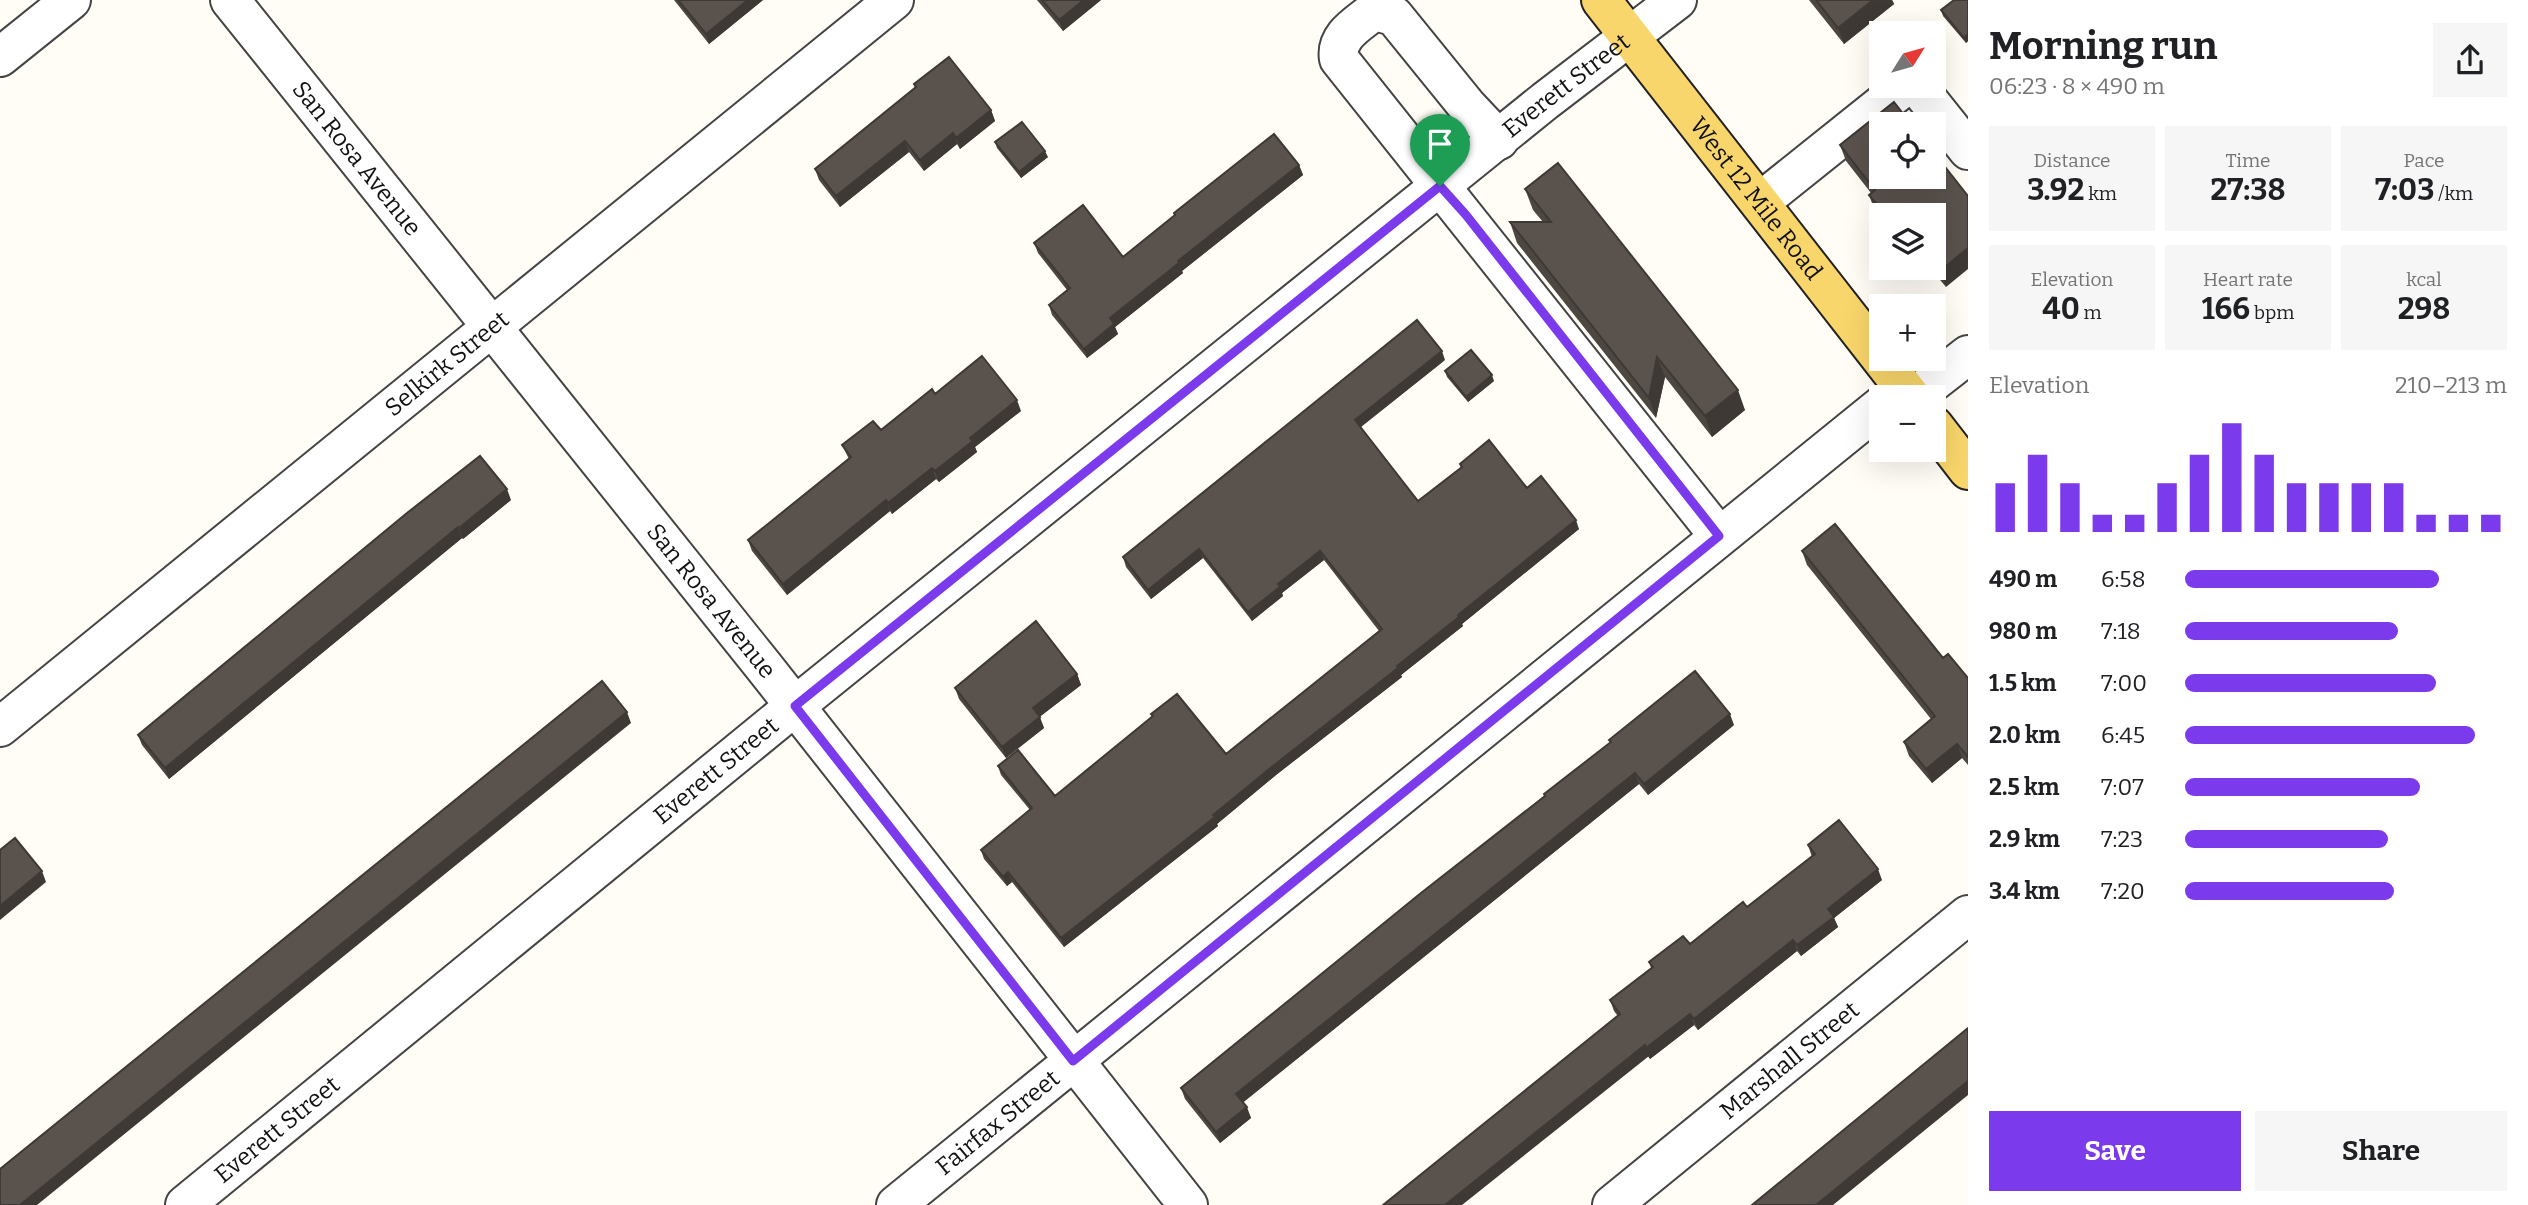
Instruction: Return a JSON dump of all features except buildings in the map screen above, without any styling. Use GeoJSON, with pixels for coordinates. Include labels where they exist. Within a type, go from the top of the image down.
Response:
{"type":"FeatureCollection","features":[{"type":"Feature","properties":{"kind":"main road","name":"West 12 Mile Road"},"geometry":{"type":"LineString","coordinates":[[1601,0],[1760,202],[1891,385]]}},
{"type":"Feature","properties":{"kind":"main road"},"geometry":{"type":"LineString","coordinates":[[1946,442],[1968,470]]}},
{"type":"Feature","properties":{"kind":"street"},"geometry":{"type":"LineString","coordinates":[[0,57],[71,0]]}},
{"type":"Feature","properties":{"kind":"street","name":"San Rosa Avenue"},"geometry":{"type":"LineString","coordinates":[[230,0],[795,706],[1188,1205]]}},
{"type":"Feature","properties":{"kind":"street","name":"Selkirk Street"},"geometry":{"type":"LineString","coordinates":[[0,727],[894,0]]}},
{"type":"Feature","properties":{"kind":"street","name":"Everett Street"},"geometry":{"type":"LineString","coordinates":[[185,1205],[795,706],[1440,186],[1677,0]]}},
{"type":"Feature","properties":{"kind":"street"},"geometry":{"type":"LineString","coordinates":[[1499,139],[1467,106],[1394,16],[1374,11],[1342,38],[1337,48],[1339,59],[1466,215],[1719,536]]}},
{"type":"Feature","properties":{"kind":"street"},"geometry":{"type":"LineString","coordinates":[[1760,202],[1890,98]]}},
{"type":"Feature","properties":{"kind":"street"},"geometry":{"type":"LineString","coordinates":[[1927,98],[1968,150]]}},
{"type":"Feature","properties":{"kind":"street","name":"Fairfax Street"},"geometry":{"type":"LineString","coordinates":[[1919,385],[1968,355]]}},
{"type":"Feature","properties":{"kind":"street","name":"Fairfax Street"},"geometry":{"type":"LineString","coordinates":[[897,1205],[1719,536],[1869,421]]}},
{"type":"Feature","properties":{"kind":"street","name":"Marshall Street"},"geometry":{"type":"LineString","coordinates":[[1612,1205],[1968,915]]}},
{"type":"Feature","properties":{"kind":"route"},"geometry":{"type":"LineString","coordinates":[[1440,186],[1466,215],[1719,536],[1073,1061],[795,706],[1440,186]]}}]}
